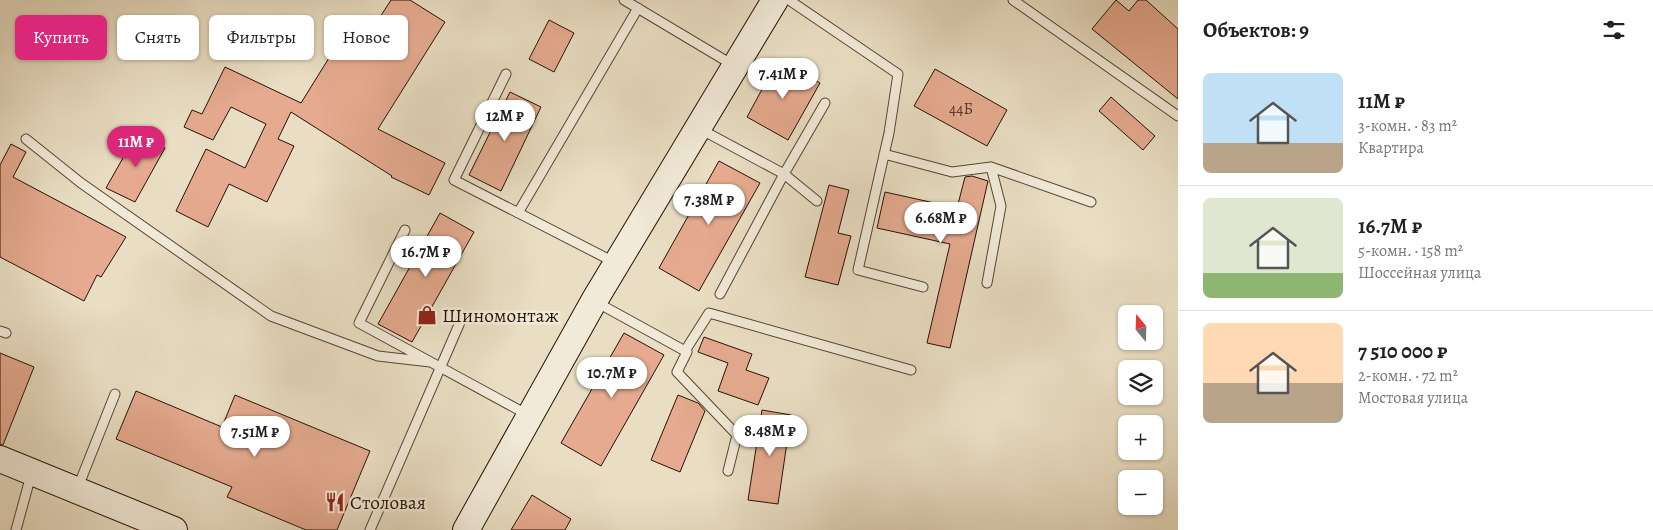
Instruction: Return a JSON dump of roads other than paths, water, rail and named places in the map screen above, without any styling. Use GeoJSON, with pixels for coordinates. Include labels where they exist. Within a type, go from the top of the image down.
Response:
{"type":"FeatureCollection","features":[{"type":"Feature","properties":{"kind":"main road"},"geometry":{"type":"LineString","coordinates":[[466,530],[528,415],[616,263],[775,0]]}},
{"type":"Feature","properties":{"kind":"main road"},"geometry":{"type":"LineString","coordinates":[[0,459],[174,530]]}},
{"type":"Feature","properties":{"kind":"lane"},"geometry":{"type":"LineString","coordinates":[[624,0],[735,66]]}},
{"type":"Feature","properties":{"kind":"lane"},"geometry":{"type":"LineString","coordinates":[[789,0],[898,74],[884,154],[858,270],[923,287]]}},
{"type":"Feature","properties":{"kind":"lane"},"geometry":{"type":"LineString","coordinates":[[1013,0],[1178,116]]}},
{"type":"Feature","properties":{"kind":"lane"},"geometry":{"type":"LineString","coordinates":[[518,213],[638,8]]}},
{"type":"Feature","properties":{"kind":"lane"},"geometry":{"type":"LineString","coordinates":[[506,74],[454,180],[616,263]]}},
{"type":"Feature","properties":{"kind":"lane"},"geometry":{"type":"LineString","coordinates":[[720,294],[784,174],[825,103]]}},
{"type":"Feature","properties":{"kind":"lane"},"geometry":{"type":"LineString","coordinates":[[698,127],[784,174],[816,201]]}},
{"type":"Feature","properties":{"kind":"lane"},"geometry":{"type":"LineString","coordinates":[[26,139],[81,183],[271,316],[378,356],[430,362]]}},
{"type":"Feature","properties":{"kind":"lane"},"geometry":{"type":"LineString","coordinates":[[884,154],[952,172],[991,166],[1091,202]]}},
{"type":"Feature","properties":{"kind":"lane"},"geometry":{"type":"LineString","coordinates":[[987,283],[1001,206],[991,166]]}},
{"type":"Feature","properties":{"kind":"lane"},"geometry":{"type":"LineString","coordinates":[[405,230],[359,323],[528,415]]}},
{"type":"Feature","properties":{"kind":"lane"},"geometry":{"type":"LineString","coordinates":[[594,301],[685,351]]}},
{"type":"Feature","properties":{"kind":"lane"},"geometry":{"type":"LineString","coordinates":[[728,471],[737,435],[677,372],[687,352],[685,351],[709,313],[911,370]]}},
{"type":"Feature","properties":{"kind":"lane"},"geometry":{"type":"LineString","coordinates":[[370,530],[461,320]]}},
{"type":"Feature","properties":{"kind":"lane"},"geometry":{"type":"LineString","coordinates":[[77,490],[115,394]]}},
{"type":"Feature","properties":{"kind":"lane"},"geometry":{"type":"LineString","coordinates":[[16,530],[31,472]]}},
{"type":"Feature","properties":{"kind":"place","name":"Шиномонтаж"},"geometry":{"type":"Point","coordinates":[427,315]}},
{"type":"Feature","properties":{"kind":"place","name":"Столовая"},"geometry":{"type":"Point","coordinates":[335,502]}}]}
